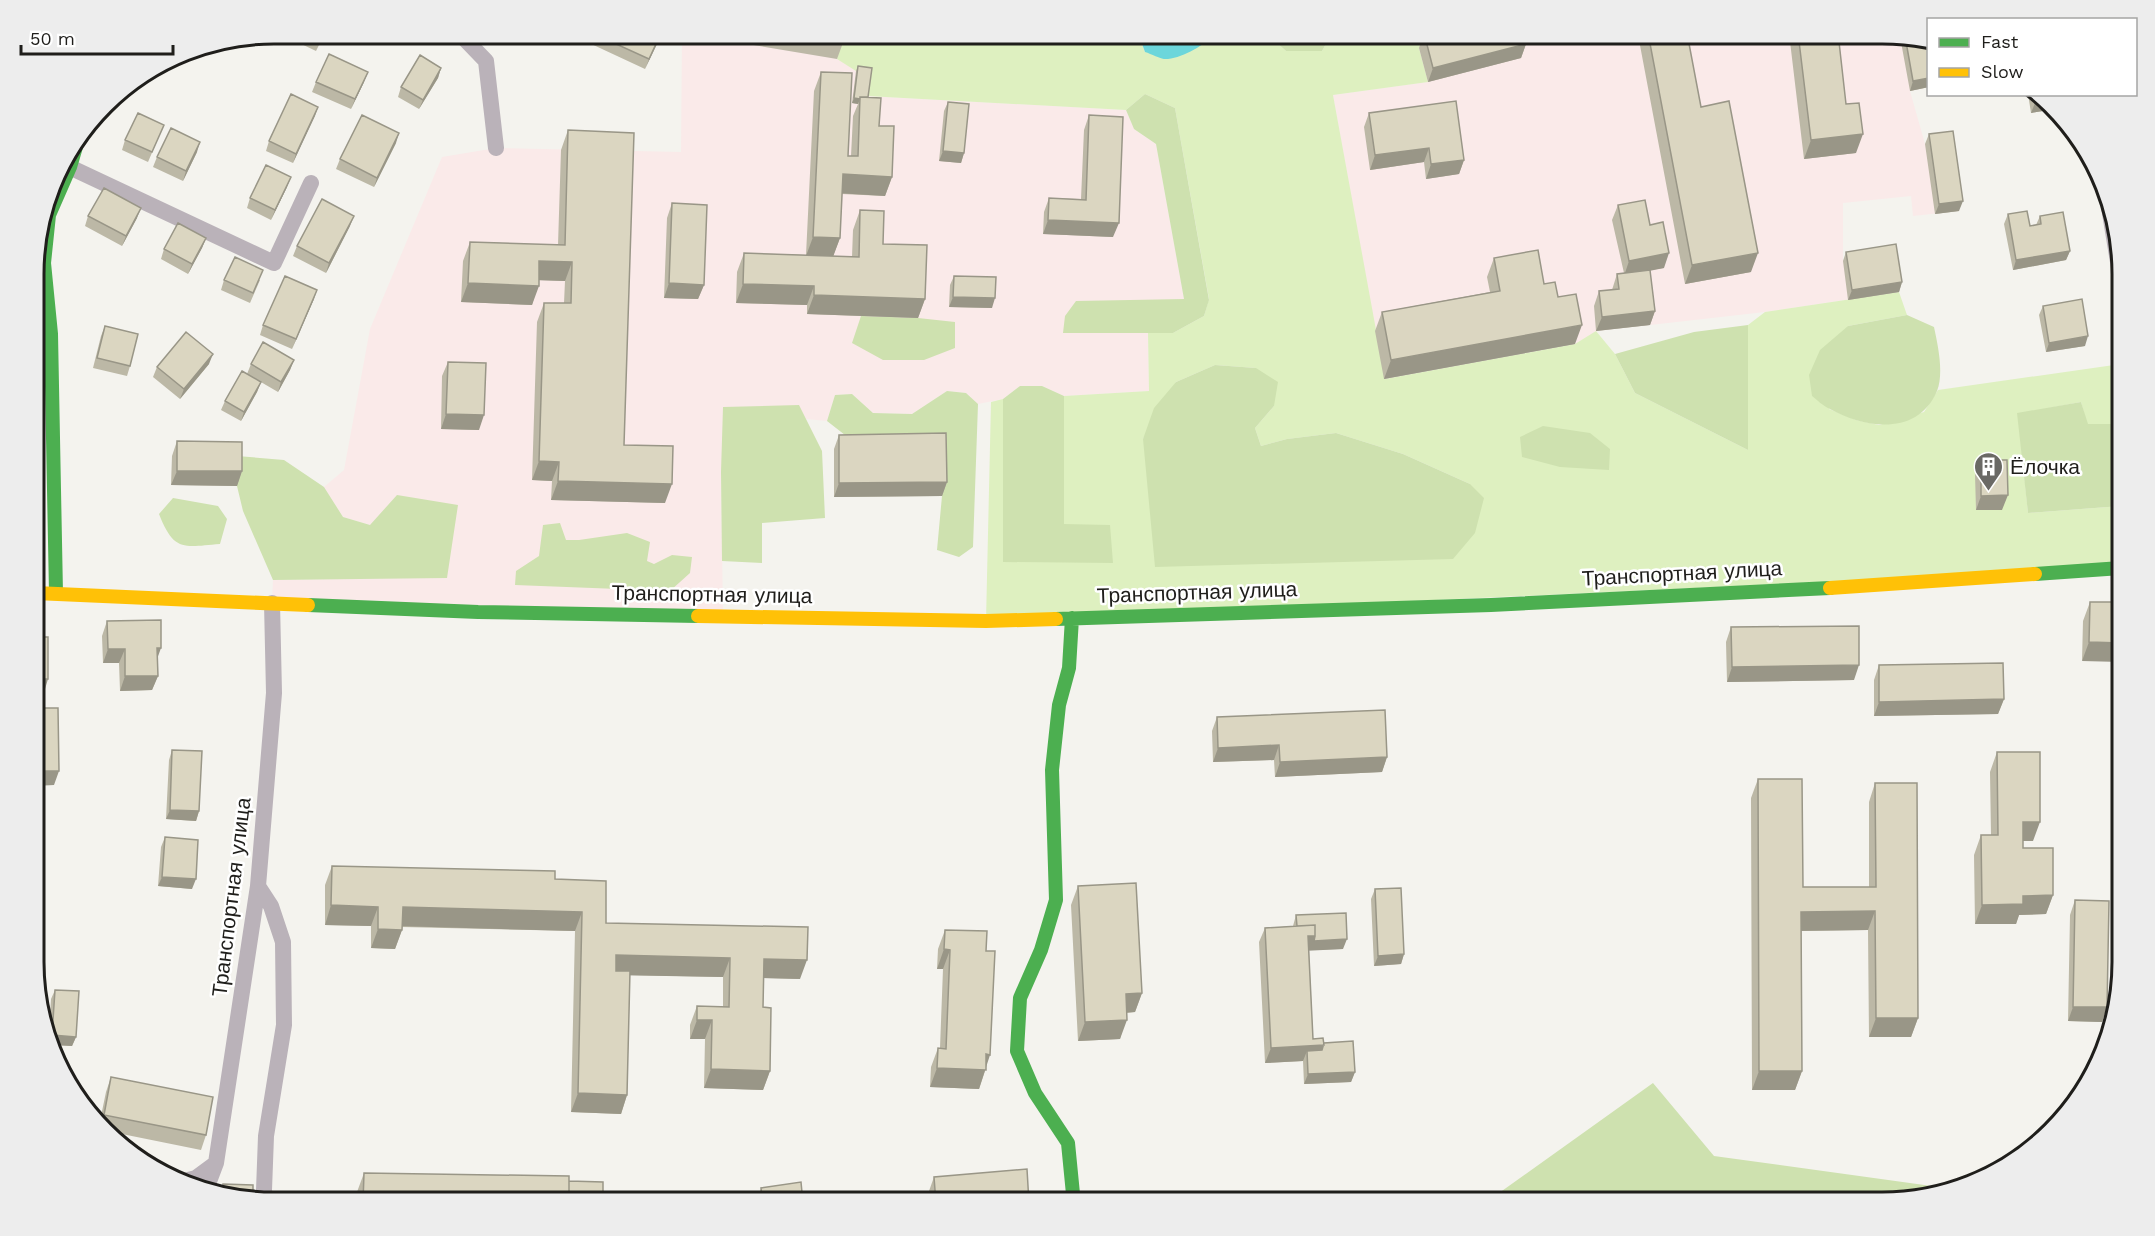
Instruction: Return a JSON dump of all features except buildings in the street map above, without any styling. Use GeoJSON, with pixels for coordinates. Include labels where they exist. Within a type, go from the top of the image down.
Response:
{"type":"FeatureCollection","features":[{"type":"Feature","properties":{"kind":"main road"},"geometry":{"type":"LineString","coordinates":[[47,232],[44,263],[51,334],[56,594]]}},
{"type":"Feature","properties":{"kind":"main road","name":"Транспортная улица"},"geometry":{"type":"LineString","coordinates":[[43,593],[490,612],[986,621],[1491,605],[1757,592],[2112,569]]}},
{"type":"Feature","properties":{"kind":"main road"},"geometry":{"type":"LineString","coordinates":[[1071,618],[1069,668],[1059,705],[1052,770],[1056,900],[1041,950],[1020,998],[1017,1051],[1035,1093],[1068,1143],[1073,1192]]}},
{"type":"Feature","properties":{"kind":"street"},"geometry":{"type":"LineString","coordinates":[[470,44],[486,61],[495,148]]}},
{"type":"Feature","properties":{"kind":"street"},"geometry":{"type":"LineString","coordinates":[[69,167],[274,263],[311,183]]}},
{"type":"Feature","properties":{"kind":"street","name":"Транспортная улица"},"geometry":{"type":"LineString","coordinates":[[208,1183],[216,1164],[258,886],[274,693],[272,603]]}},
{"type":"Feature","properties":{"kind":"street"},"geometry":{"type":"LineString","coordinates":[[258,886],[271,906],[283,942],[284,1025],[267,1136],[264,1192]]}},
{"type":"Feature","properties":{"kind":"street"},"geometry":{"type":"LineString","coordinates":[[194,1178],[216,1164]]}},
{"type":"Feature","properties":{"kind":"shaded area"},"geometry":{"type":"Polygon","coordinates":[[[682,44],[849,44],[870,73],[867,96],[1126,110],[1134,129],[1156,144],[1184,299],[1158,301],[1063,333],[1148,333],[1149,391],[1064,396],[1042,386],[1020,386],[1003,399],[978,404],[966,393],[947,391],[912,414],[873,413],[852,394],[835,395],[827,421],[806,419],[798,405],[721,472],[723,616],[272,603],[273,580],[447,577],[370,525],[343,517],[324,487],[344,470],[370,329],[442,157],[496,148],[681,152],[682,44]]]}},
{"type":"Feature","properties":{"kind":"shaded area"},"geometry":{"type":"Polygon","coordinates":[[[1423,44],[1897,44],[1927,48],[1927,87],[1910,91],[1925,144],[1950,141],[1959,211],[1913,216],[1911,196],[1843,203],[1843,261],[1893,254],[1899,292],[1765,312],[1597,331],[1575,344],[1384,379],[1333,95],[1427,82],[1419,48],[1423,44]]]}},
{"type":"Feature","properties":{"kind":"green space"},"geometry":{"type":"Polygon","coordinates":[[[839,44],[1142,44],[1145,52],[1183,44],[1278,44],[1286,51],[1322,51],[1326,44],[1423,44],[1419,48],[1428,82],[1333,95],[1385,379],[1575,344],[1596,331],[1615,354],[1635,393],[1748,450],[1748,325],[1765,312],[1899,292],[1907,315],[1848,326],[1829,409],[1856,420],[1879,425],[1924,412],[1938,390],[2112,365],[2112,424],[2087,424],[2081,402],[2018,414],[2028,513],[2112,507],[2112,568],[986,621],[991,402],[1003,399],[1003,562],[1064,525],[1064,396],[1149,391],[1148,333],[1173,333],[1204,316],[1209,299],[1175,108],[1145,94],[1126,110],[867,96],[870,73],[856,71],[837,59],[839,44]],[[1215,365],[1176,382],[1143,439],[1470,484],[1403,454],[1336,433],[1287,439],[1261,446],[1255,428],[1274,406],[1256,368],[1215,365]]]}},
{"type":"Feature","properties":{"kind":"green space"},"geometry":{"type":"Polygon","coordinates":[[[1278,44],[1326,44],[1322,51],[1286,51],[1278,44]]]}},
{"type":"Feature","properties":{"kind":"green space"},"geometry":{"type":"Polygon","coordinates":[[[1145,94],[1175,108],[1209,300],[1204,316],[1173,333],[1063,333],[1065,316],[1076,301],[1184,299],[1156,144],[1134,129],[1126,110],[1145,94]]]}},
{"type":"Feature","properties":{"kind":"green space"},"geometry":{"type":"Polygon","coordinates":[[[1907,315],[1934,327],[1940,359],[1937,391],[1928,406],[1917,416],[1904,422],[1890,424],[1859,421],[1825,406],[1812,396],[1809,375],[1820,350],[1848,326],[1907,315]]]}},
{"type":"Feature","properties":{"kind":"green space"},"geometry":{"type":"Polygon","coordinates":[[[861,316],[955,322],[955,348],[924,360],[883,360],[852,343],[861,316]]]}},
{"type":"Feature","properties":{"kind":"green space"},"geometry":{"type":"Polygon","coordinates":[[[1748,325],[1748,450],[1635,393],[1615,354],[1694,332],[1748,325]]]}},
{"type":"Feature","properties":{"kind":"green space"},"geometry":{"type":"Polygon","coordinates":[[[1215,365],[1256,368],[1278,382],[1274,406],[1255,428],[1261,446],[1287,439],[1336,433],[1403,454],[1470,484],[1484,498],[1475,533],[1453,559],[1155,567],[1143,439],[1154,408],[1176,382],[1215,365]]]}},
{"type":"Feature","properties":{"kind":"green space"},"geometry":{"type":"Polygon","coordinates":[[[1020,386],[1042,386],[1064,396],[1064,524],[1110,525],[1113,563],[1003,562],[1003,399],[1020,386]]]}},
{"type":"Feature","properties":{"kind":"green space"},"geometry":{"type":"Polygon","coordinates":[[[947,391],[966,393],[978,404],[973,547],[959,557],[937,550],[942,496],[941,448],[863,449],[827,421],[835,395],[852,394],[873,413],[912,414],[947,391]]]}},
{"type":"Feature","properties":{"kind":"green space"},"geometry":{"type":"Polygon","coordinates":[[[2081,402],[2088,424],[2112,424],[2112,507],[2028,513],[2017,413],[2081,402]]]}},
{"type":"Feature","properties":{"kind":"green space"},"geometry":{"type":"Polygon","coordinates":[[[799,405],[822,451],[825,518],[762,523],[762,563],[722,561],[723,407],[799,405]]]}},
{"type":"Feature","properties":{"kind":"green space"},"geometry":{"type":"Polygon","coordinates":[[[1543,426],[1590,433],[1610,449],[1609,470],[1560,467],[1522,457],[1520,437],[1543,426]]]}},
{"type":"Feature","properties":{"kind":"green space"},"geometry":{"type":"Polygon","coordinates":[[[237,456],[284,460],[324,487],[343,517],[370,525],[397,495],[458,505],[447,578],[273,580],[243,511],[237,486],[237,456]]]}},
{"type":"Feature","properties":{"kind":"green space"},"geometry":{"type":"Polygon","coordinates":[[[173,498],[218,506],[227,519],[220,544],[188,546],[175,541],[164,526],[159,514],[173,498]]]}},
{"type":"Feature","properties":{"kind":"green space"},"geometry":{"type":"Polygon","coordinates":[[[560,523],[566,540],[627,533],[650,542],[647,561],[654,564],[672,555],[692,557],[690,573],[670,591],[515,585],[516,571],[539,556],[543,525],[560,523]]]}},
{"type":"Feature","properties":{"kind":"green space"},"geometry":{"type":"Polygon","coordinates":[[[1653,1083],[1714,1156],[1934,1186],[1897,1192],[1500,1192],[1653,1083]]]}},
{"type":"Feature","properties":{"kind":"water"},"geometry":{"type":"Polygon","coordinates":[[[1142,44],[1203,44],[1174,58],[1159,58],[1145,52],[1142,44]]]}},
{"type":"Feature","properties":{"kind":"traffic: fast"},"geometry":{"type":"LineString","coordinates":[[56,199],[71,165]]}},
{"type":"Feature","properties":{"kind":"traffic: fast"},"geometry":{"type":"LineString","coordinates":[[47,232],[44,263],[51,334],[56,593]]}},
{"type":"Feature","properties":{"kind":"traffic: fast"},"geometry":{"type":"LineString","coordinates":[[2035,574],[2112,569]]}},
{"type":"Feature","properties":{"kind":"traffic: fast"},"geometry":{"type":"LineString","coordinates":[[1056,619],[1491,605],[1830,588]]}},
{"type":"Feature","properties":{"kind":"traffic: fast"},"geometry":{"type":"LineString","coordinates":[[308,605],[478,612],[698,616]]}},
{"type":"Feature","properties":{"kind":"traffic: fast"},"geometry":{"type":"LineString","coordinates":[[1072,618],[1069,668],[1059,705],[1052,770],[1056,900],[1041,950],[1020,998],[1017,1051],[1035,1093],[1068,1143],[1073,1192]]}},
{"type":"Feature","properties":{"kind":"traffic: slow"},"geometry":{"type":"LineString","coordinates":[[1830,588],[2035,574]]}},
{"type":"Feature","properties":{"kind":"traffic: slow"},"geometry":{"type":"LineString","coordinates":[[43,593],[308,605]]}},
{"type":"Feature","properties":{"kind":"traffic: slow"},"geometry":{"type":"LineString","coordinates":[[698,616],[986,621],[1056,619]]}},
{"type":"Feature","properties":{"kind":"place","name":"Ёлочка"},"geometry":{"type":"Point","coordinates":[1989,492]}}]}
